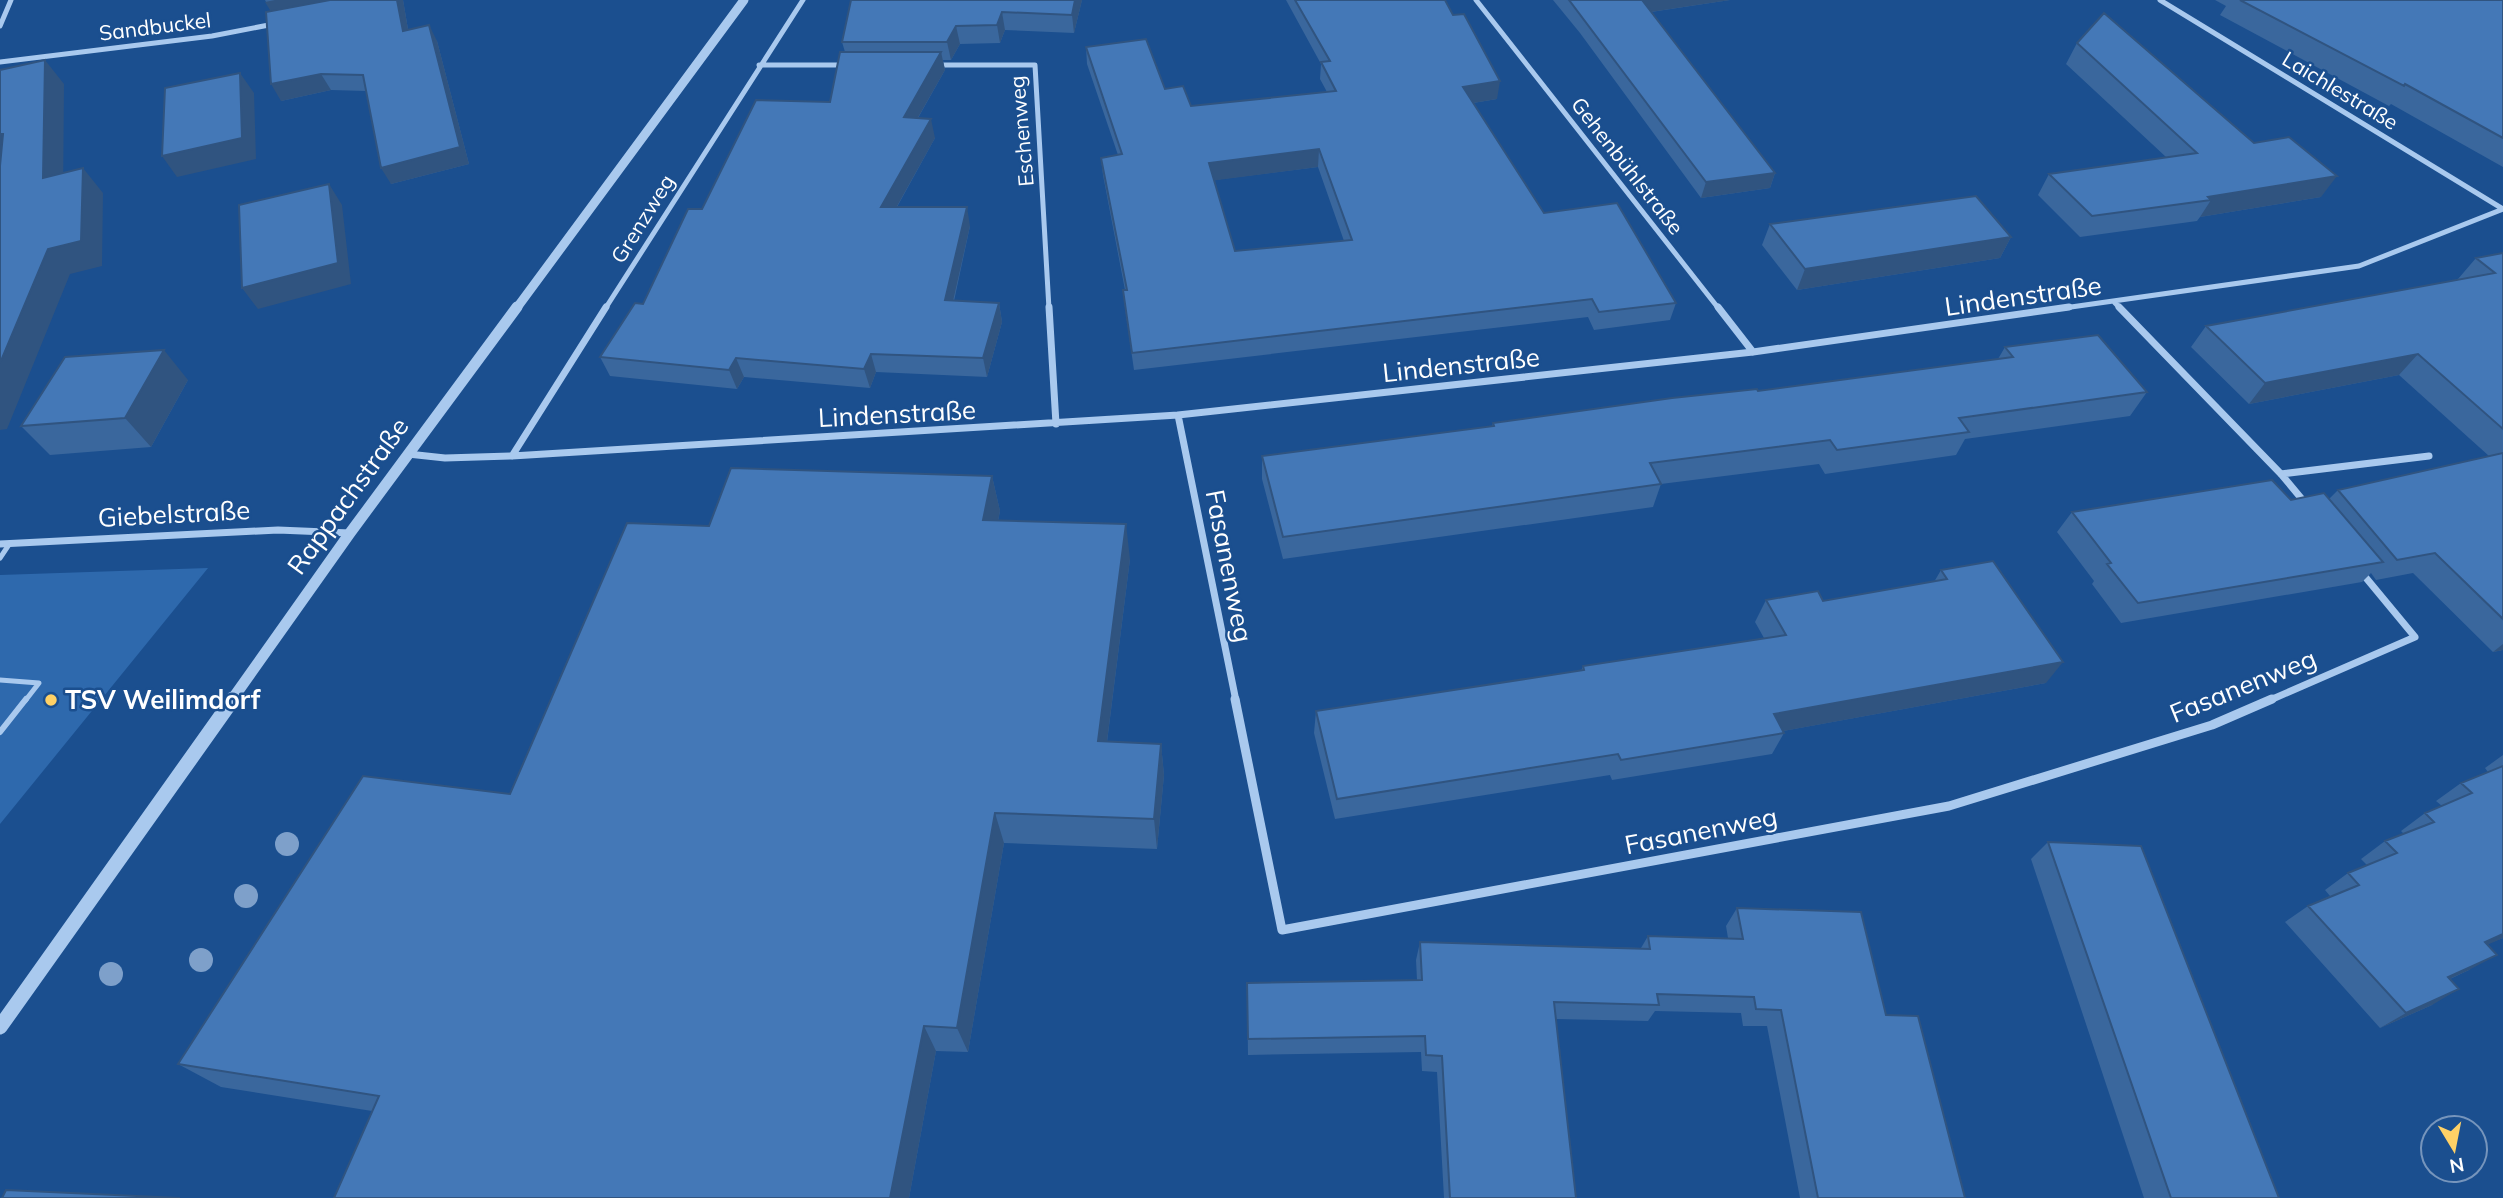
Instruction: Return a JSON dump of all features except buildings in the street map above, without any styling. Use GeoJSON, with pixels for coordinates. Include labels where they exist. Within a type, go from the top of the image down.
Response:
{"type":"FeatureCollection","features":[{"type":"Feature","properties":{"kind":"street"},"geometry":{"type":"LineString","coordinates":[[0,26],[11,0]]}},
{"type":"Feature","properties":{"kind":"street","name":"Rappachstraße"},"geometry":{"type":"LineString","coordinates":[[0,1027],[350,533],[744,0]]}},
{"type":"Feature","properties":{"kind":"street","name":"Grenzweg"},"geometry":{"type":"LineString","coordinates":[[512,456],[759,65],[803,0]]}},
{"type":"Feature","properties":{"kind":"street","name":"Gehenbühlstraße"},"geometry":{"type":"LineString","coordinates":[[1476,0],[1753,352]]}},
{"type":"Feature","properties":{"kind":"street","name":"Laichlestraße"},"geometry":{"type":"LineString","coordinates":[[2160,0],[2503,209]]}},
{"type":"Feature","properties":{"kind":"street","name":"Sandbuckel"},"geometry":{"type":"LineString","coordinates":[[0,62],[212,36],[277,23]]}},
{"type":"Feature","properties":{"kind":"street"},"geometry":{"type":"LineString","coordinates":[[759,65],[856,65]]}},
{"type":"Feature","properties":{"kind":"street","name":"Eschenweg"},"geometry":{"type":"LineString","coordinates":[[925,65],[1035,65],[1056,424]]}},
{"type":"Feature","properties":{"kind":"street","name":"Lindenstraße"},"geometry":{"type":"LineString","coordinates":[[408,454],[445,458],[512,456],[1178,415],[1753,352],[2115,303],[2359,266],[2503,209]]}},
{"type":"Feature","properties":{"kind":"street"},"geometry":{"type":"LineString","coordinates":[[2115,303],[2281,474],[2314,514]]}},
{"type":"Feature","properties":{"kind":"street","name":"Fasanenweg"},"geometry":{"type":"LineString","coordinates":[[1178,415],[1282,930],[1949,806],[2212,725],[2415,637],[2356,566]]}},
{"type":"Feature","properties":{"kind":"street"},"geometry":{"type":"LineString","coordinates":[[2281,474],[2430,456]]}},
{"type":"Feature","properties":{"kind":"street","name":"Giebelstraße"},"geometry":{"type":"LineString","coordinates":[[0,544],[278,530],[350,533]]}},
{"type":"Feature","properties":{"kind":"lane"},"geometry":{"type":"LineString","coordinates":[[0,558],[10,543]]}},
{"type":"Feature","properties":{"kind":"lane"},"geometry":{"type":"LineString","coordinates":[[0,680],[39,683],[0,732]]}},
{"type":"Feature","properties":{"kind":"shaded area","name":"TSV Weilimdorf"},"geometry":{"type":"Polygon","coordinates":[[[208,568],[0,824],[0,575],[208,568]]]}},
{"type":"Feature","properties":{"kind":"place","name":"TSV Weilimdorf"},"geometry":{"type":"Point","coordinates":[51,700]}}]}
